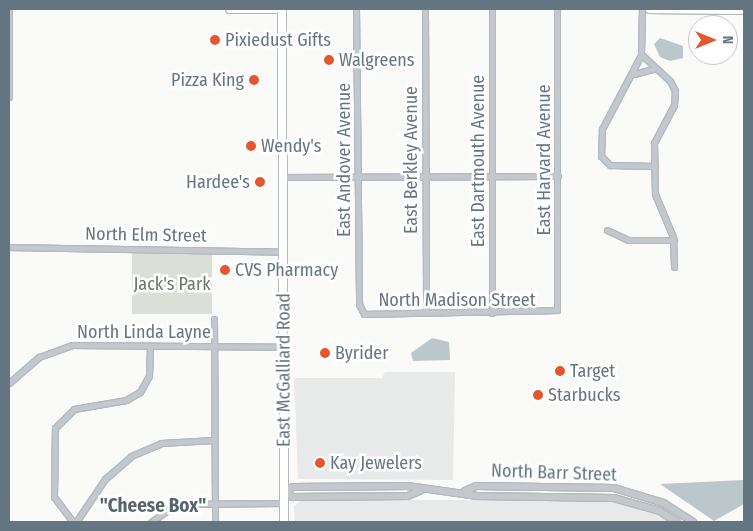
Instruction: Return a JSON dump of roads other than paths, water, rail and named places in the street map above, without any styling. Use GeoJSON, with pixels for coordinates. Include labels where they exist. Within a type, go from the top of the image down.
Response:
{"type":"FeatureCollection","features":[{"type":"Feature","properties":{"kind":"main road"},"geometry":{"type":"LineString","coordinates":[[229,9],[275,9]]}},
{"type":"Feature","properties":{"kind":"main road","name":"East McGalliard Road"},"geometry":{"type":"LineString","coordinates":[[282,9],[284,522]]}},
{"type":"Feature","properties":{"kind":"main road"},"geometry":{"type":"LineString","coordinates":[[649,9],[744,10]]}},
{"type":"Feature","properties":{"kind":"street"},"geometry":{"type":"LineString","coordinates":[[9,9],[9,97]]}},
{"type":"Feature","properties":{"kind":"street","name":"East Andover Avenue"},"geometry":{"type":"LineString","coordinates":[[356,9],[359,312]]}},
{"type":"Feature","properties":{"kind":"street","name":"East Berkley Avenue"},"geometry":{"type":"LineString","coordinates":[[425,9],[424,176],[426,311]]}},
{"type":"Feature","properties":{"kind":"street","name":"East Dartmouth Avenue"},"geometry":{"type":"LineString","coordinates":[[492,9],[492,313]]}},
{"type":"Feature","properties":{"kind":"street","name":"East Harvard Avenue"},"geometry":{"type":"LineString","coordinates":[[556,311],[558,176],[557,9]]}},
{"type":"Feature","properties":{"kind":"street"},"geometry":{"type":"LineString","coordinates":[[642,9],[642,54],[634,74],[602,129],[601,156],[610,166],[655,166]]}},
{"type":"Feature","properties":{"kind":"street"},"geometry":{"type":"LineString","coordinates":[[642,54],[653,69],[670,81],[675,97],[655,140],[656,196],[674,240],[674,267]]}},
{"type":"Feature","properties":{"kind":"street"},"geometry":{"type":"LineString","coordinates":[[634,74],[653,69]]}},
{"type":"Feature","properties":{"kind":"street"},"geometry":{"type":"LineString","coordinates":[[283,177],[558,176]]}},
{"type":"Feature","properties":{"kind":"street"},"geometry":{"type":"LineString","coordinates":[[607,230],[628,240],[674,240]]}},
{"type":"Feature","properties":{"kind":"street","name":"North Elm Street"},"geometry":{"type":"LineString","coordinates":[[9,247],[283,252]]}},
{"type":"Feature","properties":{"kind":"street","name":"North Madison Street"},"geometry":{"type":"LineString","coordinates":[[359,312],[426,311],[492,313],[556,311]]}},
{"type":"Feature","properties":{"kind":"street"},"geometry":{"type":"LineString","coordinates":[[214,318],[214,522]]}},
{"type":"Feature","properties":{"kind":"street","name":"North Linda Layne"},"geometry":{"type":"LineString","coordinates":[[13,374],[44,354],[72,345],[284,347]]}},
{"type":"Feature","properties":{"kind":"street"},"geometry":{"type":"LineString","coordinates":[[150,346],[149,376],[140,392],[126,400],[74,409],[55,428],[54,497],[75,522],[105,479],[131,456],[161,443],[214,440]]}},
{"type":"Feature","properties":{"kind":"street"},"geometry":{"type":"LineString","coordinates":[[9,370],[13,374],[9,383]]}},
{"type":"Feature","properties":{"kind":"street","name":"North Barr Street"},"geometry":{"type":"LineString","coordinates":[[284,490],[408,486],[420,491]]}},
{"type":"Feature","properties":{"kind":"street","name":"North Barr Street"},"geometry":{"type":"LineString","coordinates":[[284,490],[293,497],[408,496],[420,491],[465,491],[476,486],[590,486],[643,495],[693,522]]}},
{"type":"Feature","properties":{"kind":"street","name":"North Barr Street"},"geometry":{"type":"LineString","coordinates":[[465,491],[476,496],[614,498],[643,505],[678,522]]}},
{"type":"Feature","properties":{"kind":"street"},"geometry":{"type":"LineString","coordinates":[[151,522],[177,504],[284,502]]}},
{"type":"Feature","properties":{"kind":"place","name":"Pixiedust Gifts"},"geometry":{"type":"Point","coordinates":[215,40]}},
{"type":"Feature","properties":{"kind":"place","name":"Walgreens"},"geometry":{"type":"Point","coordinates":[329,60]}},
{"type":"Feature","properties":{"kind":"place","name":"Pizza King"},"geometry":{"type":"Point","coordinates":[254,80]}},
{"type":"Feature","properties":{"kind":"place","name":"Wendy's"},"geometry":{"type":"Point","coordinates":[251,146]}},
{"type":"Feature","properties":{"kind":"place","name":"Hardee's"},"geometry":{"type":"Point","coordinates":[260,182]}},
{"type":"Feature","properties":{"kind":"place","name":"CVS Pharmacy"},"geometry":{"type":"Point","coordinates":[225,270]}},
{"type":"Feature","properties":{"kind":"place","name":"Byrider"},"geometry":{"type":"Point","coordinates":[325,353]}},
{"type":"Feature","properties":{"kind":"place","name":"Target"},"geometry":{"type":"Point","coordinates":[560,371]}},
{"type":"Feature","properties":{"kind":"place","name":"Starbucks"},"geometry":{"type":"Point","coordinates":[538,395]}},
{"type":"Feature","properties":{"kind":"place","name":"Kay Jewelers"},"geometry":{"type":"Point","coordinates":[320,463]}},
{"type":"Feature","properties":{"kind":"district","name":"\"Cheese Box\""},"geometry":{"type":"Point","coordinates":[153,506]}},
{"type":"Feature","properties":{"kind":"park label","name":"Jack's Park"},"geometry":{"type":"Point","coordinates":[172,284]}}]}
